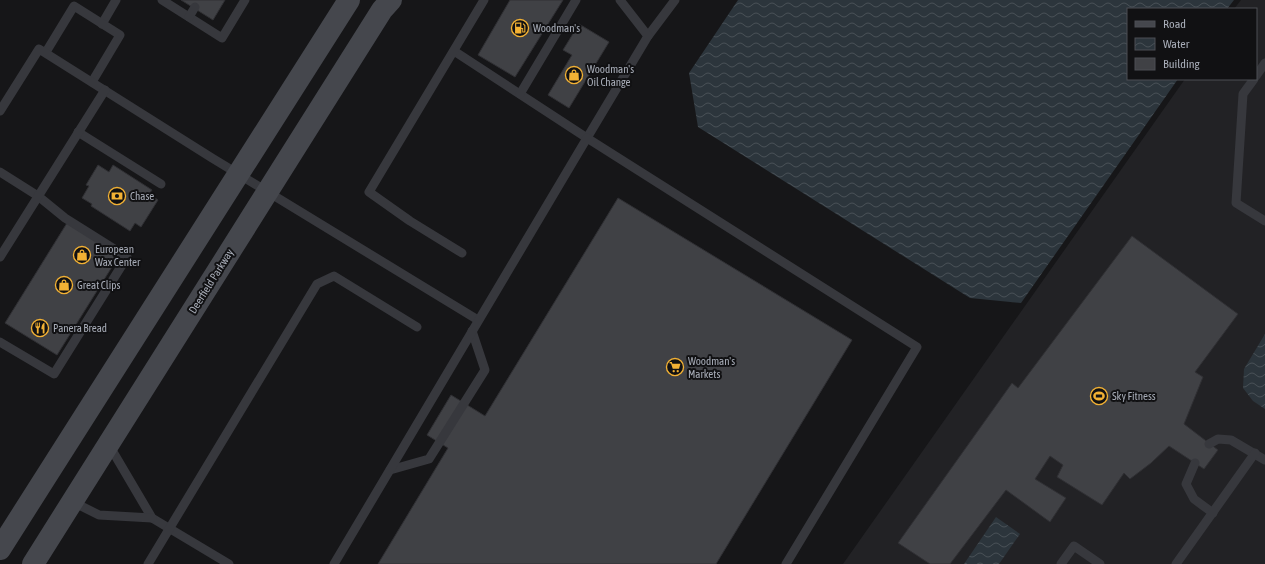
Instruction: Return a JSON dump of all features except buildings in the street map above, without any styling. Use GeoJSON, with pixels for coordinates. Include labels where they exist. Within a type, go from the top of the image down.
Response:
{"type":"FeatureCollection","features":[{"type":"Feature","properties":{"kind":"main road"},"geometry":{"type":"LineString","coordinates":[[0,549],[349,0]]}},
{"type":"Feature","properties":{"kind":"main road","name":"Deerfield Parkway"},"geometry":{"type":"LineString","coordinates":[[33,564],[382,10],[390,0]]}},
{"type":"Feature","properties":{"kind":"lane"},"geometry":{"type":"LineString","coordinates":[[102,24],[116,0]]}},
{"type":"Feature","properties":{"kind":"lane"},"geometry":{"type":"LineString","coordinates":[[166,1],[222,38],[246,0]]}},
{"type":"Feature","properties":{"kind":"lane"},"geometry":{"type":"LineString","coordinates":[[462,253],[410,221],[370,192],[484,0]]}},
{"type":"Feature","properties":{"kind":"lane"},"geometry":{"type":"LineString","coordinates":[[520,94],[576,0]]}},
{"type":"Feature","properties":{"kind":"lane"},"geometry":{"type":"LineString","coordinates":[[620,0],[648,36]]}},
{"type":"Feature","properties":{"kind":"lane"},"geometry":{"type":"LineString","coordinates":[[334,564],[648,36],[674,0]]}},
{"type":"Feature","properties":{"kind":"lane"},"geometry":{"type":"LineString","coordinates":[[46,52],[74,6],[120,35],[92,82]]}},
{"type":"Feature","properties":{"kind":"lane"},"geometry":{"type":"LineString","coordinates":[[189,17],[195,7]]}},
{"type":"Feature","properties":{"kind":"lane"},"geometry":{"type":"LineString","coordinates":[[0,111],[39,48],[238,174],[478,320]]}},
{"type":"Feature","properties":{"kind":"lane"},"geometry":{"type":"LineString","coordinates":[[454,51],[587,138],[917,347],[786,564]]}},
{"type":"Feature","properties":{"kind":"lane"},"geometry":{"type":"LineString","coordinates":[[1257,75],[1265,63]]}},
{"type":"Feature","properties":{"kind":"lane"},"geometry":{"type":"LineString","coordinates":[[1253,80],[1243,94],[1236,203],[1265,221]]}},
{"type":"Feature","properties":{"kind":"lane"},"geometry":{"type":"LineString","coordinates":[[0,257],[105,90]]}},
{"type":"Feature","properties":{"kind":"lane"},"geometry":{"type":"LineString","coordinates":[[78,132],[161,184]]}},
{"type":"Feature","properties":{"kind":"lane"},"geometry":{"type":"LineString","coordinates":[[0,172],[38,196],[65,218],[127,257],[54,374],[0,342]]}},
{"type":"Feature","properties":{"kind":"lane"},"geometry":{"type":"LineString","coordinates":[[148,564],[317,284],[334,276],[418,327]]}},
{"type":"Feature","properties":{"kind":"lane"},"geometry":{"type":"LineString","coordinates":[[390,470],[429,459],[486,370],[472,331]]}},
{"type":"Feature","properties":{"kind":"lane"},"geometry":{"type":"LineString","coordinates":[[1210,444],[1218,439],[1231,440],[1265,460]]}},
{"type":"Feature","properties":{"kind":"lane"},"geometry":{"type":"LineString","coordinates":[[109,444],[152,518]]}},
{"type":"Feature","properties":{"kind":"lane"},"geometry":{"type":"LineString","coordinates":[[1176,564],[1255,453]]}},
{"type":"Feature","properties":{"kind":"lane"},"geometry":{"type":"LineString","coordinates":[[1195,463],[1186,484],[1194,499],[1213,513]]}},
{"type":"Feature","properties":{"kind":"lane"},"geometry":{"type":"LineString","coordinates":[[72,502],[99,515],[152,518],[229,564]]}},
{"type":"Feature","properties":{"kind":"lane"},"geometry":{"type":"LineString","coordinates":[[1061,564],[1074,546],[1100,564]]}},
{"type":"Feature","properties":{"kind":"shaded area"},"geometry":{"type":"Polygon","coordinates":[[[1241,0],[1265,0],[1265,564],[843,564],[1184,80],[1257,80],[1257,8],[1235,8],[1241,0]]]}},
{"type":"Feature","properties":{"kind":"water"},"geometry":{"type":"Polygon","coordinates":[[[738,0],[1234,0],[1228,8],[1127,8],[1127,80],[1177,80],[1021,303],[970,298],[698,127],[689,73],[738,0]]]}},
{"type":"Feature","properties":{"kind":"water"},"geometry":{"type":"Polygon","coordinates":[[[1265,334],[1265,409],[1253,401],[1243,388],[1244,369],[1265,334]]]}},
{"type":"Feature","properties":{"kind":"water"},"geometry":{"type":"Polygon","coordinates":[[[996,517],[1020,534],[999,564],[964,564],[996,517]]]}},
{"type":"Feature","properties":{"kind":"place","name":"Woodman's"},"geometry":{"type":"Point","coordinates":[520,28]}},
{"type":"Feature","properties":{"kind":"place","name":"Woodman's Oil Change"},"geometry":{"type":"Point","coordinates":[574,75]}},
{"type":"Feature","properties":{"kind":"place","name":"Chase"},"geometry":{"type":"Point","coordinates":[117,196]}},
{"type":"Feature","properties":{"kind":"place","name":"European Wax Center"},"geometry":{"type":"Point","coordinates":[82,255]}},
{"type":"Feature","properties":{"kind":"place","name":"Great Clips"},"geometry":{"type":"Point","coordinates":[64,285]}},
{"type":"Feature","properties":{"kind":"place","name":"Panera Bread"},"geometry":{"type":"Point","coordinates":[40,328]}},
{"type":"Feature","properties":{"kind":"place","name":"Woodman's Markets"},"geometry":{"type":"Point","coordinates":[675,367]}},
{"type":"Feature","properties":{"kind":"place","name":"Sky Fitness"},"geometry":{"type":"Point","coordinates":[1099,396]}}]}
